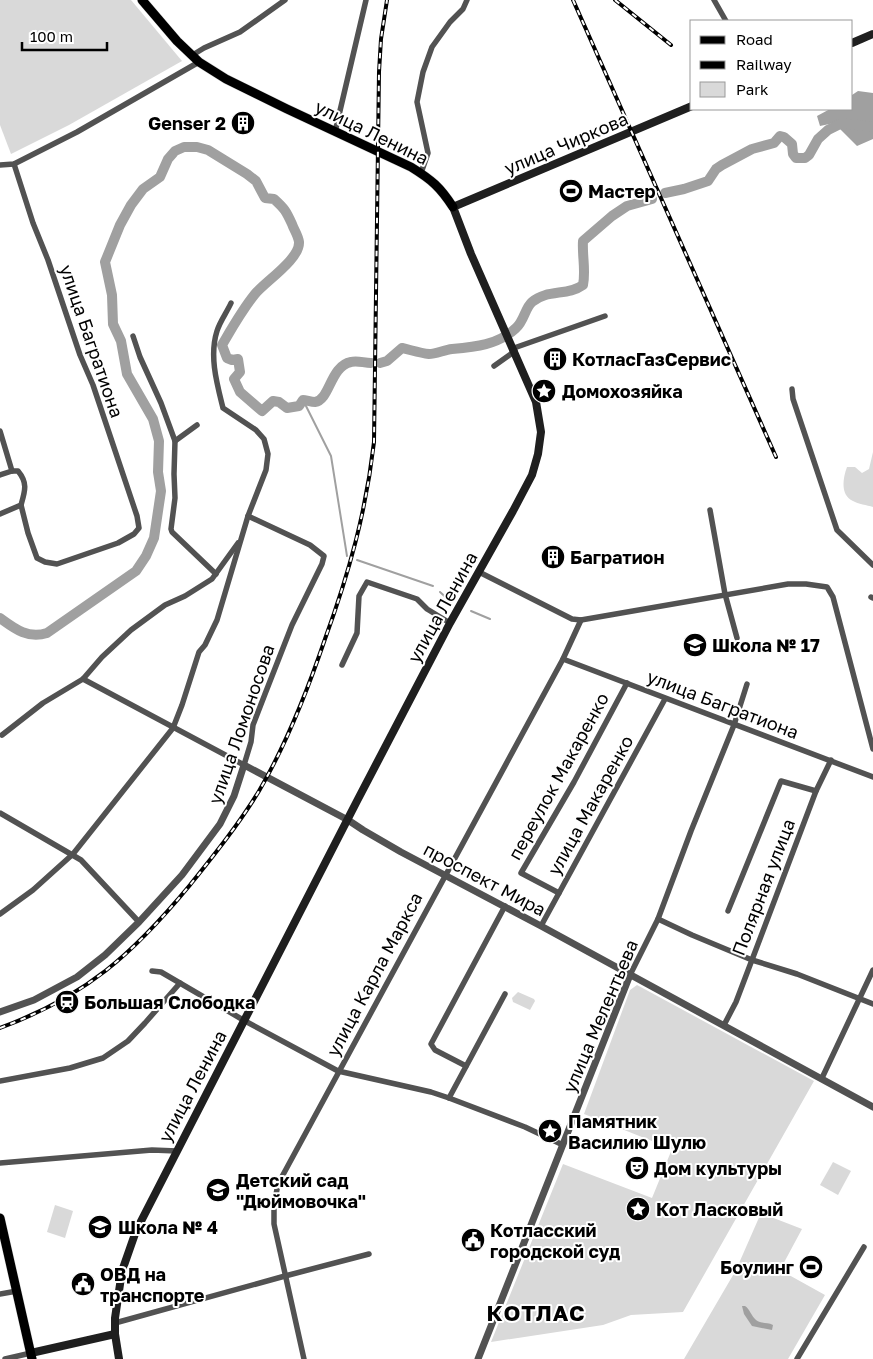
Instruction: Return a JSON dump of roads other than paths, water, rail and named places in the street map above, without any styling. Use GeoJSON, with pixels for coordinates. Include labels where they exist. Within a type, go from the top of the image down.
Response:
{"type":"FeatureCollection","features":[{"type":"Feature","properties":{"kind":"main road","name":"улица Ленина"},"geometry":{"type":"LineString","coordinates":[[119,1359],[115,1323],[120,1285],[126,1256],[136,1231],[450,623],[527,483],[534,468],[541,432],[536,402],[514,347],[453,207],[442,190],[421,173],[226,78],[195,59],[142,0]]}},
{"type":"Feature","properties":{"kind":"main road"},"geometry":{"type":"LineString","coordinates":[[853,42],[873,34]]}},
{"type":"Feature","properties":{"kind":"main road","name":"улица Чиркова"},"geometry":{"type":"LineString","coordinates":[[453,207],[690,107]]}},
{"type":"Feature","properties":{"kind":"main road"},"geometry":{"type":"LineString","coordinates":[[0,1218],[31,1356],[115,1334]]}},
{"type":"Feature","properties":{"kind":"street"},"geometry":{"type":"LineString","coordinates":[[0,165],[14,164],[77,132],[195,59],[204,48],[240,32],[285,0]]}},
{"type":"Feature","properties":{"kind":"street"},"geometry":{"type":"LineString","coordinates":[[335,132],[366,0]]}},
{"type":"Feature","properties":{"kind":"street"},"geometry":{"type":"LineString","coordinates":[[421,173],[428,153],[418,102],[422,72],[432,47],[450,22],[463,9],[467,0]]}},
{"type":"Feature","properties":{"kind":"street"},"geometry":{"type":"LineString","coordinates":[[714,0],[725,20]]}},
{"type":"Feature","properties":{"kind":"street","name":"улица Багратиона"},"geometry":{"type":"LineString","coordinates":[[14,164],[80,355],[93,385],[137,516],[139,528],[134,534],[118,543],[56,564],[45,562],[37,558],[21,505]]}},
{"type":"Feature","properties":{"kind":"street"},"geometry":{"type":"LineString","coordinates":[[0,914],[33,890],[72,854],[173,728],[198,652],[205,646],[217,620],[241,537],[266,470],[268,454],[264,439],[256,430],[223,408],[217,384],[214,350],[217,332],[231,303]]}},
{"type":"Feature","properties":{"kind":"street"},"geometry":{"type":"LineString","coordinates":[[494,366],[514,347],[605,316]]}},
{"type":"Feature","properties":{"kind":"street"},"geometry":{"type":"LineString","coordinates":[[133,336],[140,357],[168,418],[175,441],[176,498],[172,532],[216,574]]}},
{"type":"Feature","properties":{"kind":"street"},"geometry":{"type":"LineString","coordinates":[[792,389],[793,399],[837,530],[873,565]]}},
{"type":"Feature","properties":{"kind":"street"},"geometry":{"type":"LineString","coordinates":[[175,441],[196,425]]}},
{"type":"Feature","properties":{"kind":"street"},"geometry":{"type":"LineString","coordinates":[[0,431],[12,471]]}},
{"type":"Feature","properties":{"kind":"street"},"geometry":{"type":"LineString","coordinates":[[0,475],[18,471],[24,478],[25,490],[21,505],[0,514]]}},
{"type":"Feature","properties":{"kind":"street"},"geometry":{"type":"LineString","coordinates":[[710,510],[725,594],[737,638]]}},
{"type":"Feature","properties":{"kind":"street","name":"улица Ломоносова"},"geometry":{"type":"LineString","coordinates":[[0,1012],[34,1000],[77,977],[105,955],[139,922],[182,875],[220,824],[234,796],[251,742],[253,725],[292,625],[322,564],[324,556],[310,545],[248,516]]}},
{"type":"Feature","properties":{"kind":"street"},"geometry":{"type":"LineString","coordinates":[[2,735],[43,702],[83,679],[102,657],[131,630],[165,605],[212,579],[241,537]]}},
{"type":"Feature","properties":{"kind":"street"},"geometry":{"type":"LineString","coordinates":[[479,572],[572,619],[581,620],[788,584],[827,587],[833,597],[873,749]]}},
{"type":"Feature","properties":{"kind":"street"},"geometry":{"type":"LineString","coordinates":[[342,665],[357,633],[359,596],[367,582],[417,599],[427,609],[450,623]]}},
{"type":"Feature","properties":{"kind":"street","name":"улица Карла Маркса"},"geometry":{"type":"LineString","coordinates":[[304,1359],[284,1276],[274,1224],[274,1205],[278,1184],[562,659],[581,620]]}},
{"type":"Feature","properties":{"kind":"street","name":"улица Багратиона"},"geometry":{"type":"LineString","coordinates":[[562,659],[873,777]]}},
{"type":"Feature","properties":{"kind":"street","name":"проспект Мира"},"geometry":{"type":"LineString","coordinates":[[83,679],[348,820],[363,830],[873,1107]]}},
{"type":"Feature","properties":{"kind":"street","name":"переулок Макаренко"},"geometry":{"type":"LineString","coordinates":[[559,893],[521,873],[574,782],[627,683]]}},
{"type":"Feature","properties":{"kind":"street","name":"улица Мелентьева"},"geometry":{"type":"LineString","coordinates":[[478,1359],[630,975],[658,919],[690,831],[734,725],[747,684]]}},
{"type":"Feature","properties":{"kind":"street","name":"улица Макаренко"},"geometry":{"type":"LineString","coordinates":[[541,926],[666,699]]}},
{"type":"Feature","properties":{"kind":"street","name":"Полярная улица"},"geometry":{"type":"LineString","coordinates":[[724,1025],[736,1002],[830,760]]}},
{"type":"Feature","properties":{"kind":"street"},"geometry":{"type":"LineString","coordinates":[[728,910],[781,781],[816,792]]}},
{"type":"Feature","properties":{"kind":"street"},"geometry":{"type":"LineString","coordinates":[[0,813],[82,860],[139,922]]}},
{"type":"Feature","properties":{"kind":"street"},"geometry":{"type":"LineString","coordinates":[[466,1066],[435,1050],[431,1044],[505,906]]}},
{"type":"Feature","properties":{"kind":"street"},"geometry":{"type":"LineString","coordinates":[[658,919],[752,960],[797,974],[873,1004]]}},
{"type":"Feature","properties":{"kind":"street"},"geometry":{"type":"LineString","coordinates":[[822,1078],[873,970]]}},
{"type":"Feature","properties":{"kind":"street"},"geometry":{"type":"LineString","coordinates":[[152,971],[161,972],[245,1021],[338,1071],[431,1092],[525,1127],[563,1145]]}},
{"type":"Feature","properties":{"kind":"street"},"geometry":{"type":"LineString","coordinates":[[0,1081],[70,1068],[103,1058],[128,1041],[180,983]]}},
{"type":"Feature","properties":{"kind":"street"},"geometry":{"type":"LineString","coordinates":[[449,1098],[505,994]]}},
{"type":"Feature","properties":{"kind":"street"},"geometry":{"type":"LineString","coordinates":[[0,1163],[152,1150],[177,1150]]}},
{"type":"Feature","properties":{"kind":"street"},"geometry":{"type":"LineString","coordinates":[[797,1359],[864,1247]]}},
{"type":"Feature","properties":{"kind":"street"},"geometry":{"type":"LineString","coordinates":[[115,1323],[370,1254]]}},
{"type":"Feature","properties":{"kind":"street"},"geometry":{"type":"LineString","coordinates":[[0,1294],[17,1290]]}},
{"type":"Feature","properties":{"kind":"street"},"geometry":{"type":"LineString","coordinates":[[5,1359],[31,1356]]}},
{"type":"Feature","properties":{"kind":"waterway"},"geometry":{"type":"LineString","coordinates":[[665,193],[708,181],[716,169],[722,165],[752,149],[774,143],[780,136],[792,144],[793,154],[796,158],[805,158],[809,155],[818,139],[828,130],[842,123],[873,127]]}},
{"type":"Feature","properties":{"kind":"waterway"},"geometry":{"type":"LineString","coordinates":[[0,618],[16,629],[28,634],[40,635],[47,633],[136,571],[146,556],[154,538],[161,491],[158,472],[159,441],[153,419],[127,374],[121,341],[113,324],[112,295],[105,262],[120,225],[131,205],[143,189],[160,177],[168,159],[175,151],[184,147],[197,147],[208,150],[247,174],[256,181],[265,198],[274,199],[283,208],[299,242],[298,249],[282,270],[255,294],[222,345],[227,358],[232,360],[238,359],[240,372],[234,379],[240,392],[262,411],[273,401],[279,402],[287,408],[299,406],[303,400],[315,402],[320,400],[334,376],[344,365],[353,361],[371,363]]}},
{"type":"Feature","properties":{"kind":"waterway"},"geometry":{"type":"LineString","coordinates":[[380,363],[387,361],[402,348],[432,354],[494,342],[509,334],[519,325],[532,302],[538,298],[583,285],[583,241],[612,216],[627,206],[652,199]]}},
{"type":"Feature","properties":{"kind":"waterway"},"geometry":{"type":"LineString","coordinates":[[303,400],[331,456],[347,556]]}},
{"type":"Feature","properties":{"kind":"waterway"},"geometry":{"type":"LineString","coordinates":[[357,560],[433,586]]}},
{"type":"Feature","properties":{"kind":"waterway"},"geometry":{"type":"LineString","coordinates":[[440,592],[451,602]]}},
{"type":"Feature","properties":{"kind":"waterway"},"geometry":{"type":"LineString","coordinates":[[471,611],[490,619]]}},
{"type":"Feature","properties":{"kind":"railway"},"geometry":{"type":"LineString","coordinates":[[0,1028],[30,1016],[83,987],[127,953],[169,910],[226,839],[259,791],[296,717],[311,678],[342,590],[356,542],[371,468],[374,442],[379,72],[381,39],[387,0]]}},
{"type":"Feature","properties":{"kind":"railway"},"geometry":{"type":"LineString","coordinates":[[573,0],[776,457]]}},
{"type":"Feature","properties":{"kind":"railway"},"geometry":{"type":"LineString","coordinates":[[615,0],[671,45]]}},
{"type":"Feature","properties":{"kind":"place","name":"Genser 2"},"geometry":{"type":"Point","coordinates":[243,123]}},
{"type":"Feature","properties":{"kind":"place","name":"Мастер"},"geometry":{"type":"Point","coordinates":[571,191]}},
{"type":"Feature","properties":{"kind":"place","name":"КотласГазСервис"},"geometry":{"type":"Point","coordinates":[555,359]}},
{"type":"Feature","properties":{"kind":"place","name":"Домохозяйка"},"geometry":{"type":"Point","coordinates":[544,391]}},
{"type":"Feature","properties":{"kind":"place","name":"Багратион"},"geometry":{"type":"Point","coordinates":[553,557]}},
{"type":"Feature","properties":{"kind":"place","name":"Школа № 17"},"geometry":{"type":"Point","coordinates":[695,645]}},
{"type":"Feature","properties":{"kind":"place","name":"Большая Слободка"},"geometry":{"type":"Point","coordinates":[67,1002]}},
{"type":"Feature","properties":{"kind":"place","name":"Памятник Василию Шулю"},"geometry":{"type":"Point","coordinates":[550,1131]}},
{"type":"Feature","properties":{"kind":"place","name":"Дом культуры"},"geometry":{"type":"Point","coordinates":[637,1168]}},
{"type":"Feature","properties":{"kind":"place","name":"Детский сад \"Дюймовочка\""},"geometry":{"type":"Point","coordinates":[218,1190]}},
{"type":"Feature","properties":{"kind":"place","name":"Кот Ласковый"},"geometry":{"type":"Point","coordinates":[638,1209]}},
{"type":"Feature","properties":{"kind":"place","name":"Школа № 4"},"geometry":{"type":"Point","coordinates":[100,1227]}},
{"type":"Feature","properties":{"kind":"place","name":"Котласский городской суд"},"geometry":{"type":"Point","coordinates":[473,1240]}},
{"type":"Feature","properties":{"kind":"place","name":"Боулинг"},"geometry":{"type":"Point","coordinates":[811,1267]}},
{"type":"Feature","properties":{"kind":"place","name":"ОВД на транспорте"},"geometry":{"type":"Point","coordinates":[83,1284]}},
{"type":"Feature","properties":{"kind":"district","name":"КОТЛАС"},"geometry":{"type":"Point","coordinates":[536,1312]}}]}
